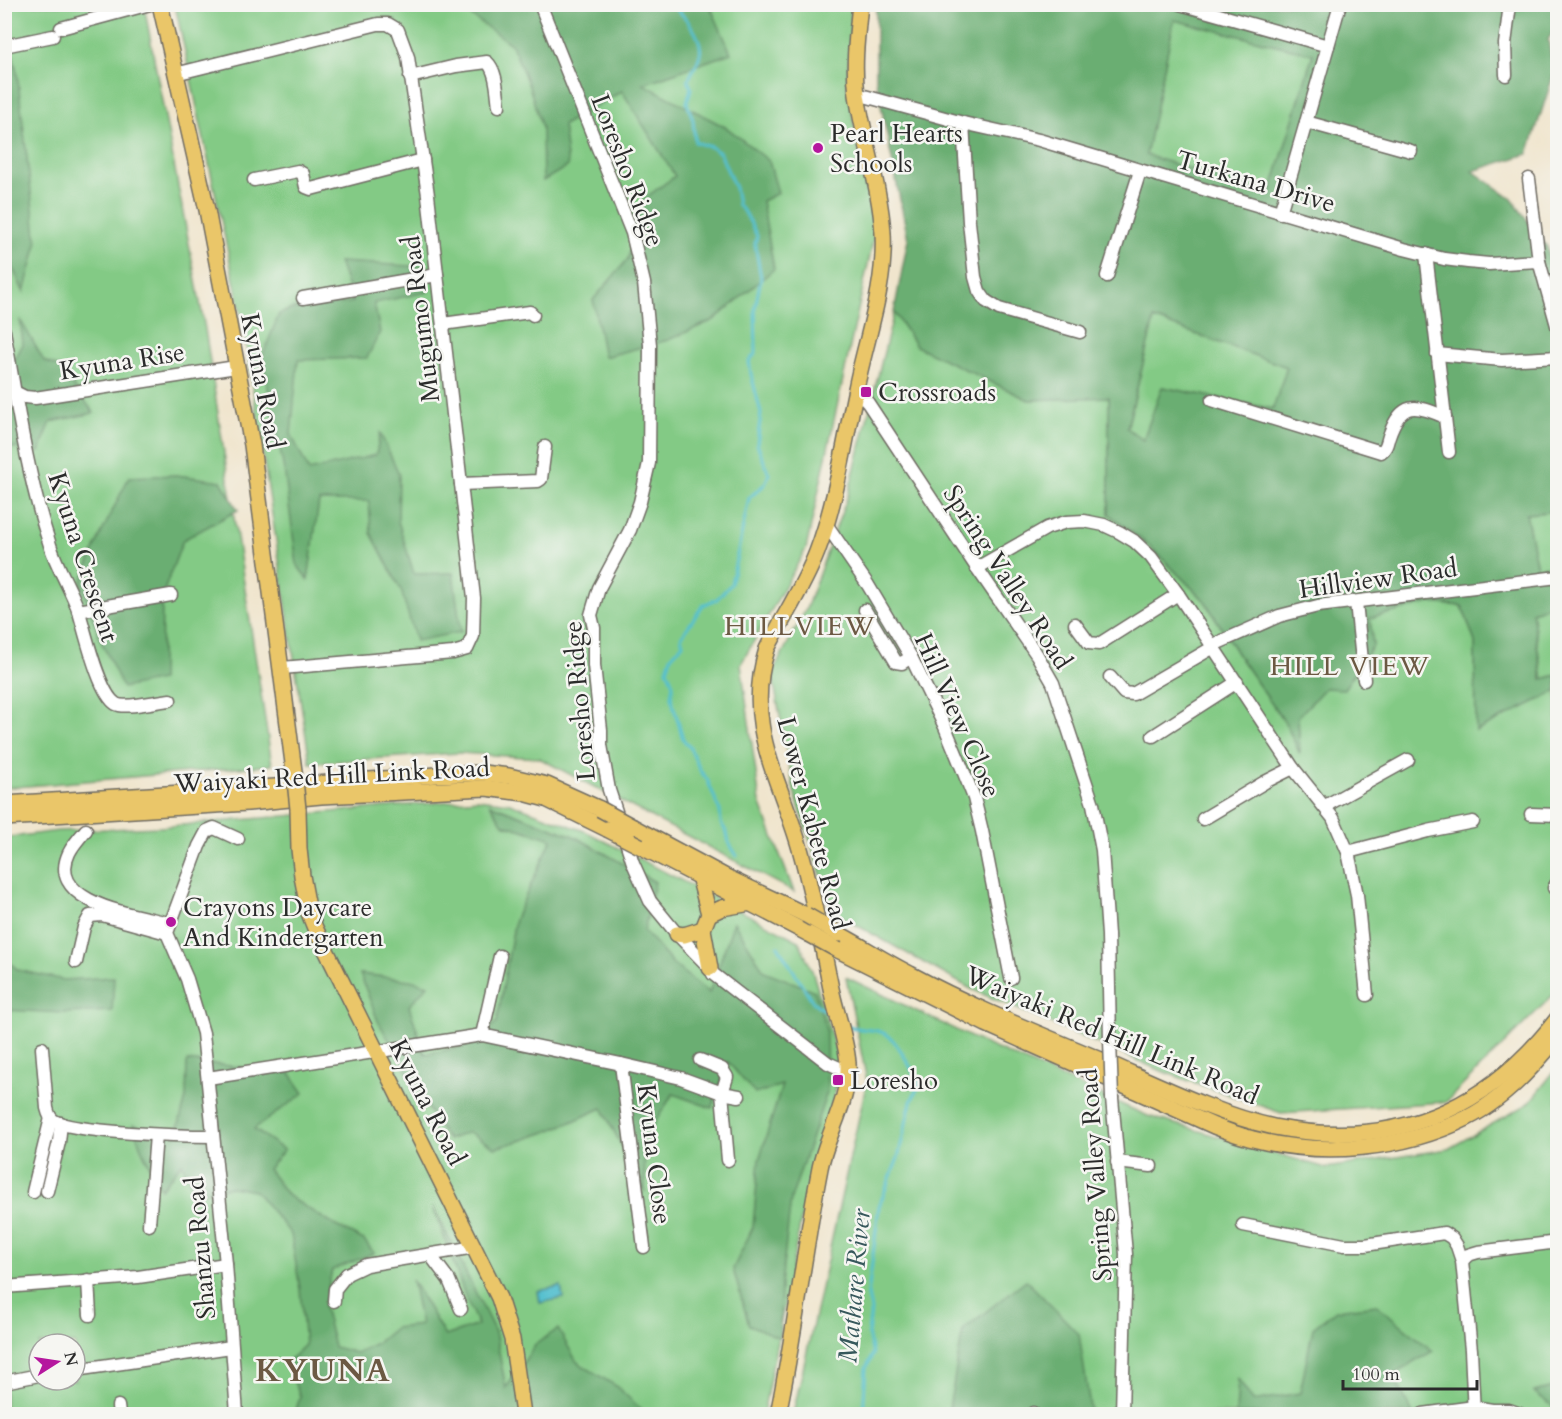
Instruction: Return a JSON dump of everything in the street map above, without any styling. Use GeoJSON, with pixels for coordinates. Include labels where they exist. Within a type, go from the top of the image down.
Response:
{"type":"FeatureCollection","features":[{"type":"Feature","properties":{"kind":"main road","name":"Kyuna Road"},"geometry":{"type":"LineString","coordinates":[[160,4],[207,210],[252,445],[294,771],[300,864],[309,913],[375,1052],[499,1298],[507,1321],[523,1414]]}},
{"type":"Feature","properties":{"kind":"main road","name":"Lower Kabete Road"},"geometry":{"type":"LineString","coordinates":[[778,1414],[820,1167],[846,1090],[848,1072],[846,1045],[833,997],[807,872],[767,752],[758,705],[760,679],[767,649],[817,552],[826,524],[845,453],[856,389],[872,327],[883,247],[881,216],[857,94],[856,50],[860,4]]}},
{"type":"Feature","properties":{"kind":"main road","name":"Waiyaki Red Hill Link Road"},"geometry":{"type":"LineString","coordinates":[[4,804],[483,773],[547,785],[600,809],[726,877],[806,915],[911,975],[1008,1020],[1229,1114],[1274,1127],[1325,1134],[1368,1132],[1399,1128],[1430,1118],[1461,1104],[1499,1079],[1538,1042],[1557,1018]]}},
{"type":"Feature","properties":{"kind":"main road","name":"Waiyaki Red Hill Link Road"},"geometry":{"type":"LineString","coordinates":[[4,818],[248,803],[331,795],[486,788],[524,793],[546,799],[607,829],[838,950],[986,1024],[1215,1126],[1253,1139],[1285,1145],[1328,1149],[1354,1148],[1411,1138],[1444,1127],[1468,1117],[1494,1101],[1532,1067],[1557,1036]]}},
{"type":"Feature","properties":{"kind":"main road"},"geometry":{"type":"LineString","coordinates":[[699,876],[710,914],[704,929],[710,968]]}},
{"type":"Feature","properties":{"kind":"main road"},"geometry":{"type":"LineString","coordinates":[[710,914],[722,908],[751,903]]}},
{"type":"Feature","properties":{"kind":"main road"},"geometry":{"type":"LineString","coordinates":[[676,934],[684,935],[704,929]]}},
{"type":"Feature","properties":{"kind":"street"},"geometry":{"type":"LineString","coordinates":[[4,46],[150,4]]}},
{"type":"Feature","properties":{"kind":"street","name":"Loresho Ridge"},"geometry":{"type":"LineString","coordinates":[[540,4],[625,213],[637,249],[644,282],[650,345],[649,463],[640,502],[630,530],[598,588],[591,615],[594,628],[594,665],[601,745],[609,790],[633,863],[650,901],[676,934],[710,968],[713,974],[828,1063],[848,1072]]}},
{"type":"Feature","properties":{"kind":"street"},"geometry":{"type":"LineString","coordinates":[[1180,4],[1328,46]]}},
{"type":"Feature","properties":{"kind":"street"},"geometry":{"type":"LineString","coordinates":[[1280,213],[1340,4]]}},
{"type":"Feature","properties":{"kind":"street"},"geometry":{"type":"LineString","coordinates":[[1506,75],[1505,44],[1510,4]]}},
{"type":"Feature","properties":{"kind":"street","name":"Mugumo Road"},"geometry":{"type":"LineString","coordinates":[[176,74],[378,24],[388,24],[398,30],[408,57],[423,160],[474,598],[473,636],[467,649],[453,653],[282,668]]}},
{"type":"Feature","properties":{"kind":"street"},"geometry":{"type":"LineString","coordinates":[[410,77],[456,66],[486,62],[494,73],[499,106]]}},
{"type":"Feature","properties":{"kind":"street","name":"Turkana Drive"},"geometry":{"type":"LineString","coordinates":[[857,94],[963,123],[1039,140],[1280,213],[1444,259],[1489,264],[1539,261]]}},
{"type":"Feature","properties":{"kind":"street"},"geometry":{"type":"LineString","coordinates":[[1306,122],[1411,151]]}},
{"type":"Feature","properties":{"kind":"street"},"geometry":{"type":"LineString","coordinates":[[963,123],[969,222],[975,277],[979,291],[986,301],[999,309],[1080,332]]}},
{"type":"Feature","properties":{"kind":"street"},"geometry":{"type":"LineString","coordinates":[[254,180],[298,171],[303,174],[306,187],[311,189],[423,160]]}},
{"type":"Feature","properties":{"kind":"street"},"geometry":{"type":"LineString","coordinates":[[1107,276],[1140,171]]}},
{"type":"Feature","properties":{"kind":"street"},"geometry":{"type":"LineString","coordinates":[[1529,179],[1539,261],[1557,329]]}},
{"type":"Feature","properties":{"kind":"street"},"geometry":{"type":"LineString","coordinates":[[1426,254],[1449,452]]}},
{"type":"Feature","properties":{"kind":"street"},"geometry":{"type":"LineString","coordinates":[[303,298],[437,275]]}},
{"type":"Feature","properties":{"kind":"street"},"geometry":{"type":"LineString","coordinates":[[443,324],[530,312],[533,315]]}},
{"type":"Feature","properties":{"kind":"street","name":"Kyuna Crescent"},"geometry":{"type":"LineString","coordinates":[[4,331],[44,524],[51,547],[78,611],[96,666],[112,700],[121,705],[170,700]]}},
{"type":"Feature","properties":{"kind":"street"},"geometry":{"type":"LineString","coordinates":[[1437,354],[1502,360],[1557,357]]}},
{"type":"Feature","properties":{"kind":"street","name":"Kyuna Rise"},"geometry":{"type":"LineString","coordinates":[[15,392],[25,397],[35,398],[236,367]]}},
{"type":"Feature","properties":{"kind":"street","name":"Spring Valley Road"},"geometry":{"type":"LineString","coordinates":[[856,389],[868,403],[976,568],[1037,655],[1053,683],[1093,804],[1105,880],[1112,1098],[1126,1254],[1122,1414]]}},
{"type":"Feature","properties":{"kind":"street"},"geometry":{"type":"LineString","coordinates":[[1212,400],[1381,452],[1404,410],[1424,408],[1445,417]]}},
{"type":"Feature","properties":{"kind":"street"},"geometry":{"type":"LineString","coordinates":[[461,484],[538,481],[542,478],[545,447]]}},
{"type":"Feature","properties":{"kind":"street"},"geometry":{"type":"LineString","coordinates":[[976,568],[1047,528],[1066,522],[1084,521],[1104,525],[1134,541],[1151,557],[1293,768],[1325,806],[1343,838],[1358,895],[1368,994]]}},
{"type":"Feature","properties":{"kind":"street","name":"Hill View Close"},"geometry":{"type":"LineString","coordinates":[[826,524],[874,594],[911,657],[945,727],[974,798],[989,860],[1011,978]]}},
{"type":"Feature","properties":{"kind":"street","name":"Hillview Road"},"geometry":{"type":"LineString","coordinates":[[1110,677],[1124,693],[1133,694],[1212,647],[1279,616],[1318,606],[1557,577]]}},
{"type":"Feature","properties":{"kind":"street"},"geometry":{"type":"LineString","coordinates":[[1076,624],[1089,643],[1099,644],[1178,594]]}},
{"type":"Feature","properties":{"kind":"street"},"geometry":{"type":"LineString","coordinates":[[78,611],[171,595]]}},
{"type":"Feature","properties":{"kind":"street"},"geometry":{"type":"LineString","coordinates":[[1356,602],[1364,680]]}},
{"type":"Feature","properties":{"kind":"street"},"geometry":{"type":"LineString","coordinates":[[865,610],[896,662],[902,663],[911,657]]}},
{"type":"Feature","properties":{"kind":"street"},"geometry":{"type":"LineString","coordinates":[[1153,736],[1199,704],[1237,682]]}},
{"type":"Feature","properties":{"kind":"street"},"geometry":{"type":"LineString","coordinates":[[1325,806],[1408,760]]}},
{"type":"Feature","properties":{"kind":"street"},"geometry":{"type":"LineString","coordinates":[[1203,819],[1293,768]]}},
{"type":"Feature","properties":{"kind":"street"},"geometry":{"type":"LineString","coordinates":[[1531,814],[1557,815]]}},
{"type":"Feature","properties":{"kind":"street"},"geometry":{"type":"LineString","coordinates":[[1348,852],[1473,822]]}},
{"type":"Feature","properties":{"kind":"street"},"geometry":{"type":"LineString","coordinates":[[168,928],[199,846],[207,831],[214,828],[238,839]]}},
{"type":"Feature","properties":{"kind":"street"},"geometry":{"type":"LineString","coordinates":[[86,830],[69,854],[66,866],[66,879],[76,892],[92,902],[168,928]]}},
{"type":"Feature","properties":{"kind":"street"},"geometry":{"type":"LineString","coordinates":[[76,962],[84,927],[90,916],[102,915],[168,928]]}},
{"type":"Feature","properties":{"kind":"street","name":"Shanzu Road"},"geometry":{"type":"LineString","coordinates":[[168,928],[196,1004],[203,1033],[226,1264],[237,1414]]}},
{"type":"Feature","properties":{"kind":"street"},"geometry":{"type":"LineString","coordinates":[[482,1035],[500,956]]}},
{"type":"Feature","properties":{"kind":"street","name":"Kyuna Close"},"geometry":{"type":"LineString","coordinates":[[375,1052],[482,1035],[621,1064],[644,1247]]}},
{"type":"Feature","properties":{"kind":"street"},"geometry":{"type":"LineString","coordinates":[[42,1048],[46,1099],[56,1120],[59,1142],[47,1191]]}},
{"type":"Feature","properties":{"kind":"street"},"geometry":{"type":"LineString","coordinates":[[208,1078],[375,1052]]}},
{"type":"Feature","properties":{"kind":"street"},"geometry":{"type":"LineString","coordinates":[[700,1060],[722,1069],[727,1077],[722,1093],[728,1160]]}},
{"type":"Feature","properties":{"kind":"street"},"geometry":{"type":"LineString","coordinates":[[621,1064],[681,1078],[722,1093],[739,1096]]}},
{"type":"Feature","properties":{"kind":"street"},"geometry":{"type":"LineString","coordinates":[[56,1120],[156,1135],[213,1136]]}},
{"type":"Feature","properties":{"kind":"street"},"geometry":{"type":"LineString","coordinates":[[33,1192],[56,1120]]}},
{"type":"Feature","properties":{"kind":"street"},"geometry":{"type":"LineString","coordinates":[[149,1225],[156,1135]]}},
{"type":"Feature","properties":{"kind":"street"},"geometry":{"type":"LineString","coordinates":[[1117,1162],[1151,1166]]}},
{"type":"Feature","properties":{"kind":"street"},"geometry":{"type":"LineString","coordinates":[[1243,1225],[1344,1245],[1365,1245],[1444,1233],[1452,1238],[1458,1246],[1462,1261],[1474,1411]]}},
{"type":"Feature","properties":{"kind":"street"},"geometry":{"type":"LineString","coordinates":[[1462,1261],[1468,1255],[1478,1252],[1557,1242]]}},
{"type":"Feature","properties":{"kind":"street"},"geometry":{"type":"LineString","coordinates":[[334,1301],[335,1289],[346,1274],[366,1265],[475,1248]]}},
{"type":"Feature","properties":{"kind":"street"},"geometry":{"type":"LineString","coordinates":[[431,1256],[449,1280],[461,1309]]}},
{"type":"Feature","properties":{"kind":"street"},"geometry":{"type":"LineString","coordinates":[[4,1287],[138,1277],[226,1264]]}},
{"type":"Feature","properties":{"kind":"street"},"geometry":{"type":"LineString","coordinates":[[88,1280],[90,1315]]}},
{"type":"Feature","properties":{"kind":"street"},"geometry":{"type":"LineString","coordinates":[[87,1368],[231,1347]]}},
{"type":"Feature","properties":{"kind":"street"},"geometry":{"type":"LineString","coordinates":[[4,1382],[27,1377]]}},
{"type":"Feature","properties":{"kind":"street"},"geometry":{"type":"LineString","coordinates":[[1423,1414],[1492,1410],[1509,1410],[1520,1414]]}},
{"type":"Feature","properties":{"kind":"green space"},"geometry":{"type":"Polygon","coordinates":[[[695,4],[711,8],[731,53],[643,84],[727,128],[769,161],[778,193],[762,201],[774,269],[714,320],[668,340],[604,357],[593,300],[628,259],[641,201],[675,176],[622,91],[563,125],[568,166],[543,181],[542,128],[529,86],[512,45],[456,5],[695,4]]]}},
{"type":"Feature","properties":{"kind":"green space"},"geometry":{"type":"Polygon","coordinates":[[[5,5],[144,5],[205,329],[272,765],[5,788],[5,251],[23,291],[5,5]]]}},
{"type":"Feature","properties":{"kind":"green space"},"geometry":{"type":"Polygon","coordinates":[[[175,5],[852,5],[847,87],[875,232],[806,549],[741,664],[760,802],[794,892],[539,758],[459,753],[310,763],[242,318],[175,5]]]}},
{"type":"Feature","properties":{"kind":"green space"},"geometry":{"type":"Polygon","coordinates":[[[876,5],[1557,5],[1557,24],[1548,40],[1554,73],[1528,154],[1473,171],[1512,199],[1547,247],[1557,289],[1557,511],[1526,514],[1537,568],[1557,565],[1557,603],[1532,612],[1542,679],[1557,675],[1557,691],[1476,731],[1475,642],[1462,606],[1429,603],[1370,618],[1373,646],[1344,689],[1325,688],[1298,717],[1300,754],[1286,724],[1242,661],[1205,601],[1153,549],[1109,514],[1109,397],[1029,400],[916,346],[894,312],[908,239],[876,81],[876,5]],[[1174,20],[1146,155],[1270,195],[1313,54],[1174,20]],[[1154,319],[1127,428],[1143,440],[1162,387],[1273,409],[1287,367],[1154,319]]]}},
{"type":"Feature","properties":{"kind":"green space"},"geometry":{"type":"Polygon","coordinates":[[[4,19],[17,72],[37,244],[24,292],[5,251],[4,19]]]}},
{"type":"Feature","properties":{"kind":"green space"},"geometry":{"type":"Polygon","coordinates":[[[1174,19],[1313,54],[1271,195],[1145,155],[1174,19]]]}},
{"type":"Feature","properties":{"kind":"green space"},"geometry":{"type":"Polygon","coordinates":[[[339,262],[428,267],[428,292],[374,303],[380,332],[367,358],[298,360],[291,434],[309,471],[376,455],[380,433],[399,474],[398,521],[414,574],[453,573],[461,632],[416,641],[401,590],[371,533],[369,501],[319,501],[308,580],[297,565],[285,475],[262,357],[279,314],[292,309],[353,302],[339,262]]]}},
{"type":"Feature","properties":{"kind":"green space"},"geometry":{"type":"Polygon","coordinates":[[[894,312],[916,346],[1029,400],[1109,396],[1109,514],[1153,549],[1205,601],[1242,661],[1286,724],[1299,752],[1298,717],[1325,687],[1370,618],[1430,603],[1462,606],[1475,642],[1476,731],[1557,691],[1557,991],[1446,1102],[1281,1113],[1164,1072],[971,989],[833,912],[794,791],[772,673],[806,609],[848,495],[894,312]]]}},
{"type":"Feature","properties":{"kind":"green space"},"geometry":{"type":"Polygon","coordinates":[[[20,319],[44,361],[59,367],[94,413],[51,422],[39,452],[5,446],[5,378],[23,344],[20,319]]]}},
{"type":"Feature","properties":{"kind":"green space"},"geometry":{"type":"Polygon","coordinates":[[[1154,319],[1287,367],[1273,409],[1163,387],[1143,440],[1127,429],[1154,319]]]}},
{"type":"Feature","properties":{"kind":"green space"},"geometry":{"type":"Polygon","coordinates":[[[176,475],[221,481],[238,510],[183,540],[162,596],[161,680],[123,688],[99,637],[81,583],[99,538],[129,477],[176,475]]]}},
{"type":"Feature","properties":{"kind":"green space"},"geometry":{"type":"Polygon","coordinates":[[[1557,511],[1557,565],[1537,568],[1526,514],[1557,511]]]}},
{"type":"Feature","properties":{"kind":"green space"},"geometry":{"type":"Polygon","coordinates":[[[1557,603],[1557,675],[1543,679],[1532,612],[1557,603]]]}},
{"type":"Feature","properties":{"kind":"green space"},"geometry":{"type":"Polygon","coordinates":[[[477,799],[510,803],[587,832],[799,941],[813,973],[838,1058],[834,1097],[818,1147],[801,1220],[763,1414],[5,1414],[4,838],[58,831],[160,827],[477,799]]]}},
{"type":"Feature","properties":{"kind":"green space"},"geometry":{"type":"Polygon","coordinates":[[[490,804],[576,837],[655,882],[644,931],[674,965],[709,993],[734,922],[764,971],[815,991],[826,1029],[827,1092],[791,1199],[781,1284],[780,1338],[749,1325],[733,1269],[753,1227],[759,1160],[782,1085],[755,1094],[728,1062],[712,1108],[673,1094],[644,1139],[645,1192],[602,1108],[550,1131],[495,1148],[469,1132],[448,1140],[378,1021],[360,974],[410,980],[428,985],[409,1006],[425,1054],[463,1047],[497,1022],[515,919],[552,839],[503,824],[490,804]]]}},
{"type":"Feature","properties":{"kind":"green space"},"geometry":{"type":"Polygon","coordinates":[[[5,958],[18,970],[64,980],[114,977],[112,1011],[64,1013],[5,1010],[5,958]]]}},
{"type":"Feature","properties":{"kind":"green space"},"geometry":{"type":"Polygon","coordinates":[[[846,977],[981,1042],[1148,1116],[1326,1168],[1448,1149],[1528,1104],[1557,1068],[1557,1386],[1535,1392],[1557,1409],[1557,1414],[793,1414],[867,1081],[846,977]]]}},
{"type":"Feature","properties":{"kind":"green space"},"geometry":{"type":"Polygon","coordinates":[[[187,1061],[290,1073],[304,1093],[254,1129],[284,1150],[268,1169],[288,1196],[334,1225],[364,1240],[374,1253],[332,1270],[324,1306],[334,1347],[356,1353],[378,1342],[395,1328],[421,1325],[412,1280],[445,1336],[478,1325],[433,1206],[495,1332],[506,1388],[536,1344],[558,1329],[577,1362],[616,1386],[641,1409],[637,1414],[502,1414],[493,1412],[295,1414],[300,1396],[286,1363],[305,1345],[300,1289],[291,1234],[255,1191],[232,1187],[195,1194],[182,1163],[161,1189],[141,1148],[133,1125],[176,1135],[186,1098],[187,1061]]]}},
{"type":"Feature","properties":{"kind":"green space"},"geometry":{"type":"Polygon","coordinates":[[[1026,1280],[1079,1334],[1091,1414],[948,1414],[963,1330],[1026,1280]]]}},
{"type":"Feature","properties":{"kind":"green space"},"geometry":{"type":"Polygon","coordinates":[[[1377,1305],[1433,1351],[1393,1375],[1413,1414],[1236,1414],[1238,1379],[1253,1401],[1300,1393],[1313,1328],[1336,1310],[1377,1305]]]}},
{"type":"Feature","properties":{"kind":"green space"},"geometry":{"type":"Polygon","coordinates":[[[1557,1386],[1557,1409],[1534,1392],[1557,1386]]]}},
{"type":"Feature","properties":{"kind":"water"},"geometry":{"type":"Polygon","coordinates":[[[561,1286],[563,1298],[540,1303],[538,1291],[561,1286]]]}},
{"type":"Feature","properties":{"kind":"waterway"},"geometry":{"type":"LineString","coordinates":[[669,4],[691,26],[699,41],[700,54],[688,80],[691,88],[687,103],[693,120],[695,142],[711,147],[720,153],[735,188],[738,205],[746,214],[757,236],[755,244],[761,278],[755,308],[756,353],[749,361],[761,413],[757,444],[769,474],[765,484],[749,498],[731,584],[717,599],[703,605],[681,637],[683,644],[671,657],[667,670],[673,684],[671,697],[683,739],[707,779],[720,811],[721,823],[737,856]]}},
{"type":"Feature","properties":{"kind":"waterway"},"geometry":{"type":"LineString","coordinates":[[778,946],[813,1002],[832,1016]]}},
{"type":"Feature","properties":{"kind":"waterway","name":"Mathare River"},"geometry":{"type":"LineString","coordinates":[[849,1026],[882,1032],[890,1037],[905,1057],[919,1085],[911,1102],[898,1158],[879,1206],[868,1295],[871,1310],[868,1334],[873,1354],[866,1368],[863,1414]]}},
{"type":"Feature","properties":{"kind":"place","name":"Pearl Hearts Schools"},"geometry":{"type":"Point","coordinates":[818,148]}},
{"type":"Feature","properties":{"kind":"place","name":"Crossroads"},"geometry":{"type":"Point","coordinates":[866,392]}},
{"type":"Feature","properties":{"kind":"place","name":"Crayons Daycare And Kindergarten"},"geometry":{"type":"Point","coordinates":[171,922]}},
{"type":"Feature","properties":{"kind":"place","name":"Loresho"},"geometry":{"type":"Point","coordinates":[838,1080]}},
{"type":"Feature","properties":{"kind":"district","name":"HILLVIEW"},"geometry":{"type":"Point","coordinates":[800,626]}},
{"type":"Feature","properties":{"kind":"district","name":"HILL VIEW"},"geometry":{"type":"Point","coordinates":[1350,666]}},
{"type":"Feature","properties":{"kind":"district","name":"KYUNA"},"geometry":{"type":"Point","coordinates":[323,1370]}}]}
